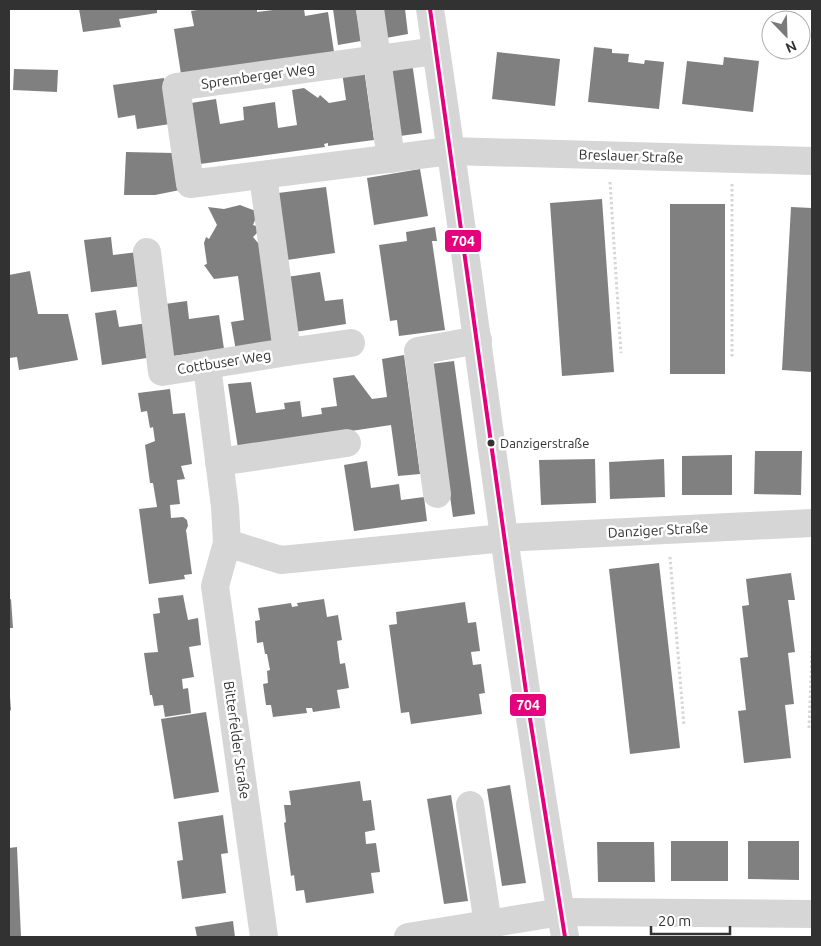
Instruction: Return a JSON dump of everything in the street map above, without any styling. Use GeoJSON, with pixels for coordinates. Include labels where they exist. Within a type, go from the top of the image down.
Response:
{"type":"FeatureCollection","features":[{"type":"Feature","properties":{"kind":"street"},"geometry":{"type":"LineString","coordinates":[[370,9],[391,159]]}},
{"type":"Feature","properties":{"kind":"street"},"geometry":{"type":"LineString","coordinates":[[430,9],[478,340],[504,538],[563,925]]}},
{"type":"Feature","properties":{"kind":"street","name":"Spremberger Weg"},"geometry":{"type":"LineString","coordinates":[[263,176],[190,184],[176,87],[436,51]]}},
{"type":"Feature","properties":{"kind":"street"},"geometry":{"type":"LineString","coordinates":[[263,176],[450,151]]}},
{"type":"Feature","properties":{"kind":"street","name":"Breslauer Straße"},"geometry":{"type":"LineString","coordinates":[[450,151],[812,161]]}},
{"type":"Feature","properties":{"kind":"street","name":"Cottbuser Weg"},"geometry":{"type":"LineString","coordinates":[[263,176],[287,352]]}},
{"type":"Feature","properties":{"kind":"street","name":"Cottbuser Weg"},"geometry":{"type":"LineString","coordinates":[[147,252],[162,372],[351,343]]}},
{"type":"Feature","properties":{"kind":"street"},"geometry":{"type":"LineString","coordinates":[[437,494],[418,351],[478,340]]}},
{"type":"Feature","properties":{"kind":"street","name":"Bitterfelder Straße"},"geometry":{"type":"LineString","coordinates":[[207,366],[225,507],[227,543],[215,586],[264,937]]}},
{"type":"Feature","properties":{"kind":"street"},"geometry":{"type":"LineString","coordinates":[[219,462],[347,443]]}},
{"type":"Feature","properties":{"kind":"street","name":"Danziger Straße"},"geometry":{"type":"LineString","coordinates":[[504,538],[812,523]]}},
{"type":"Feature","properties":{"kind":"street"},"geometry":{"type":"LineString","coordinates":[[227,543],[281,560],[504,538]]}},
{"type":"Feature","properties":{"kind":"street"},"geometry":{"type":"LineString","coordinates":[[470,805],[488,924]]}},
{"type":"Feature","properties":{"kind":"street"},"geometry":{"type":"LineString","coordinates":[[408,937],[488,924],[563,925],[812,914]]}},
{"type":"Feature","properties":{"kind":"path"},"geometry":{"type":"LineString","coordinates":[[609,155],[621,354]]}},
{"type":"Feature","properties":{"kind":"path"},"geometry":{"type":"LineString","coordinates":[[732,159],[732,358]]}},
{"type":"Feature","properties":{"kind":"path"},"geometry":{"type":"LineString","coordinates":[[668,530],[684,726]]}},
{"type":"Feature","properties":{"kind":"path"},"geometry":{"type":"LineString","coordinates":[[809,728],[812,651]]}},
{"type":"Feature","properties":{"kind":"building"},"geometry":{"type":"Polygon","coordinates":[[[79,9],[157,9],[157,13],[119,19],[121,27],[83,32],[79,9]]]}},
{"type":"Feature","properties":{"kind":"building"},"geometry":{"type":"Polygon","coordinates":[[[204,9],[257,9],[257,12],[304,9],[305,16],[328,12],[334,52],[181,74],[174,29],[194,26],[191,11],[204,9]]]}},
{"type":"Feature","properties":{"kind":"building"},"geometry":{"type":"Polygon","coordinates":[[[333,9],[356,9],[361,41],[338,45],[333,9]]]}},
{"type":"Feature","properties":{"kind":"building"},"geometry":{"type":"Polygon","coordinates":[[[382,9],[405,9],[408,34],[386,38],[382,9]]]}},
{"type":"Feature","properties":{"kind":"building"},"geometry":{"type":"Polygon","coordinates":[[[594,47],[612,49],[612,53],[629,54],[628,62],[644,64],[645,60],[664,62],[659,109],[588,102],[594,47]]]}},
{"type":"Feature","properties":{"kind":"building"},"geometry":{"type":"Polygon","coordinates":[[[497,52],[560,59],[555,106],[492,99],[497,52]]]}},
{"type":"Feature","properties":{"kind":"building"},"geometry":{"type":"Polygon","coordinates":[[[724,57],[759,61],[753,112],[682,104],[687,61],[723,65],[724,57]]]}},
{"type":"Feature","properties":{"kind":"building"},"geometry":{"type":"Polygon","coordinates":[[[412,62],[422,133],[400,136],[390,65],[412,62]]]}},
{"type":"Feature","properties":{"kind":"building"},"geometry":{"type":"Polygon","coordinates":[[[14,69],[58,70],[57,92],[13,90],[14,69]]]}},
{"type":"Feature","properties":{"kind":"building"},"geometry":{"type":"Polygon","coordinates":[[[364,69],[374,140],[328,146],[328,143],[324,144],[325,147],[200,164],[191,103],[216,99],[220,124],[244,120],[243,107],[275,102],[278,128],[297,125],[292,90],[304,88],[318,98],[320,95],[329,103],[346,100],[342,72],[364,69]]]}},
{"type":"Feature","properties":{"kind":"building"},"geometry":{"type":"Polygon","coordinates":[[[164,78],[170,124],[137,129],[135,115],[118,118],[113,85],[164,78]]]}},
{"type":"Feature","properties":{"kind":"building"},"geometry":{"type":"Polygon","coordinates":[[[126,152],[174,153],[180,190],[155,195],[124,195],[126,152]]]}},
{"type":"Feature","properties":{"kind":"building"},"geometry":{"type":"Polygon","coordinates":[[[420,169],[428,216],[374,225],[367,178],[420,169]]]}},
{"type":"Feature","properties":{"kind":"building"},"geometry":{"type":"Polygon","coordinates":[[[326,187],[335,253],[287,260],[278,193],[326,187]]]}},
{"type":"Feature","properties":{"kind":"building"},"geometry":{"type":"Polygon","coordinates":[[[602,199],[614,372],[562,376],[550,203],[602,199]]]}},
{"type":"Feature","properties":{"kind":"building"},"geometry":{"type":"Polygon","coordinates":[[[670,204],[725,204],[725,374],[670,374],[670,204]]]}},
{"type":"Feature","properties":{"kind":"building"},"geometry":{"type":"Polygon","coordinates":[[[240,205],[253,210],[259,210],[253,225],[262,228],[253,237],[259,244],[277,345],[236,351],[231,322],[244,320],[238,276],[214,279],[204,265],[207,264],[204,243],[206,237],[209,239],[217,225],[208,207],[224,209],[240,205]]]}},
{"type":"Feature","properties":{"kind":"building"},"geometry":{"type":"Polygon","coordinates":[[[791,207],[812,208],[812,372],[782,370],[791,207]]]}},
{"type":"Feature","properties":{"kind":"building"},"geometry":{"type":"Polygon","coordinates":[[[435,227],[437,241],[432,241],[445,330],[399,336],[397,320],[390,321],[379,245],[407,241],[406,232],[435,227]]]}},
{"type":"Feature","properties":{"kind":"building"},"geometry":{"type":"Polygon","coordinates":[[[111,237],[113,255],[138,252],[142,286],[91,292],[84,240],[111,237]]]}},
{"type":"Feature","properties":{"kind":"building"},"geometry":{"type":"Polygon","coordinates":[[[30,271],[38,314],[68,314],[78,360],[19,370],[17,357],[9,358],[9,275],[30,271]]]}},
{"type":"Feature","properties":{"kind":"building"},"geometry":{"type":"Polygon","coordinates":[[[320,272],[325,301],[343,299],[346,324],[295,332],[287,277],[320,272]]]}},
{"type":"Feature","properties":{"kind":"building"},"geometry":{"type":"Polygon","coordinates":[[[187,301],[189,319],[219,315],[224,349],[173,356],[165,304],[187,301]]]}},
{"type":"Feature","properties":{"kind":"building"},"geometry":{"type":"Polygon","coordinates":[[[116,310],[119,327],[148,323],[153,357],[102,365],[95,313],[116,310]]]}},
{"type":"Feature","properties":{"kind":"building"},"geometry":{"type":"Polygon","coordinates":[[[404,355],[420,474],[398,476],[391,425],[238,448],[228,384],[251,382],[256,413],[285,409],[284,403],[300,401],[302,417],[322,414],[321,408],[337,406],[333,378],[354,375],[372,399],[387,397],[382,359],[404,355]]]}},
{"type":"Feature","properties":{"kind":"building"},"geometry":{"type":"Polygon","coordinates":[[[454,361],[475,514],[453,517],[431,364],[454,361]]]}},
{"type":"Feature","properties":{"kind":"building"},"geometry":{"type":"Polygon","coordinates":[[[170,389],[173,414],[185,413],[192,464],[181,466],[185,479],[177,480],[180,504],[170,505],[171,518],[183,517],[187,520],[188,526],[186,530],[192,574],[184,575],[185,579],[149,584],[139,509],[157,507],[153,483],[150,483],[145,445],[155,441],[153,427],[150,428],[147,411],[141,412],[138,393],[170,389]]]}},
{"type":"Feature","properties":{"kind":"building"},"geometry":{"type":"Polygon","coordinates":[[[755,451],[802,451],[801,495],[754,494],[755,451]]]}},
{"type":"Feature","properties":{"kind":"building"},"geometry":{"type":"Polygon","coordinates":[[[732,455],[732,495],[682,495],[682,456],[732,455]]]}},
{"type":"Feature","properties":{"kind":"building"},"geometry":{"type":"Polygon","coordinates":[[[595,459],[596,503],[541,505],[539,460],[595,459]]]}},
{"type":"Feature","properties":{"kind":"building"},"geometry":{"type":"Polygon","coordinates":[[[664,459],[665,497],[610,499],[609,462],[664,459]]]}},
{"type":"Feature","properties":{"kind":"building"},"geometry":{"type":"Polygon","coordinates":[[[367,461],[371,488],[399,484],[401,500],[424,497],[427,521],[354,531],[344,465],[367,461]]]}},
{"type":"Feature","properties":{"kind":"building"},"geometry":{"type":"Polygon","coordinates":[[[659,563],[680,748],[630,754],[609,569],[659,563]]]}},
{"type":"Feature","properties":{"kind":"building"},"geometry":{"type":"Polygon","coordinates":[[[791,573],[795,600],[788,600],[795,652],[788,653],[794,704],[785,705],[791,758],[744,763],[738,711],[746,710],[740,658],[748,657],[742,606],[749,605],[746,579],[791,573]]]}},
{"type":"Feature","properties":{"kind":"building"},"geometry":{"type":"Polygon","coordinates":[[[183,595],[188,620],[198,618],[201,645],[189,647],[194,677],[182,679],[183,689],[188,688],[191,713],[165,717],[163,705],[154,706],[152,695],[150,695],[144,653],[158,652],[153,614],[160,613],[158,598],[183,595]]]}},
{"type":"Feature","properties":{"kind":"building"},"geometry":{"type":"Polygon","coordinates":[[[11,599],[13,628],[9,628],[9,600],[11,599]]]}},
{"type":"Feature","properties":{"kind":"building"},"geometry":{"type":"Polygon","coordinates":[[[324,599],[327,617],[338,615],[342,640],[337,641],[340,664],[345,663],[349,688],[337,690],[340,708],[313,712],[312,708],[306,708],[307,713],[273,717],[271,705],[266,705],[263,684],[268,683],[267,671],[270,670],[267,654],[265,654],[263,642],[257,643],[255,621],[260,620],[258,608],[291,603],[292,607],[298,606],[297,603],[324,599]]]}},
{"type":"Feature","properties":{"kind":"building"},"geometry":{"type":"Polygon","coordinates":[[[465,602],[468,623],[476,622],[480,651],[471,652],[473,665],[481,664],[485,693],[479,694],[482,714],[411,724],[409,712],[401,713],[389,625],[397,624],[396,612],[465,602]]]}},
{"type":"Feature","properties":{"kind":"building"},"geometry":{"type":"Polygon","coordinates":[[[9,697],[11,710],[9,711],[9,697]]]}},
{"type":"Feature","properties":{"kind":"building"},"geometry":{"type":"Polygon","coordinates":[[[206,712],[219,792],[174,799],[161,719],[206,712]]]}},
{"type":"Feature","properties":{"kind":"building"},"geometry":{"type":"Polygon","coordinates":[[[360,781],[363,801],[371,800],[375,830],[365,832],[366,844],[376,843],[380,872],[371,873],[374,893],[306,903],[304,890],[296,891],[294,875],[291,876],[284,823],[286,822],[284,805],[291,805],[289,791],[360,781]]]}},
{"type":"Feature","properties":{"kind":"building"},"geometry":{"type":"Polygon","coordinates":[[[510,785],[526,883],[502,886],[487,789],[510,785]]]}},
{"type":"Feature","properties":{"kind":"building"},"geometry":{"type":"Polygon","coordinates":[[[451,795],[468,901],[444,904],[427,799],[451,795]]]}},
{"type":"Feature","properties":{"kind":"building"},"geometry":{"type":"Polygon","coordinates":[[[223,815],[228,853],[221,854],[226,893],[182,899],[177,861],[183,860],[178,822],[223,815]]]}},
{"type":"Feature","properties":{"kind":"building"},"geometry":{"type":"Polygon","coordinates":[[[671,841],[728,841],[728,881],[671,881],[671,841]]]}},
{"type":"Feature","properties":{"kind":"building"},"geometry":{"type":"Polygon","coordinates":[[[748,841],[799,841],[799,880],[748,879],[748,841]]]}},
{"type":"Feature","properties":{"kind":"building"},"geometry":{"type":"Polygon","coordinates":[[[597,842],[654,842],[655,882],[598,882],[597,842]]]}},
{"type":"Feature","properties":{"kind":"building"},"geometry":{"type":"Polygon","coordinates":[[[17,847],[21,937],[9,937],[9,848],[17,847]]]}},
{"type":"Feature","properties":{"kind":"building"},"geometry":{"type":"Polygon","coordinates":[[[233,921],[235,937],[197,937],[195,927],[233,921]]]}},
{"type":"Feature","properties":{"kind":"transit line","name":"704"},"geometry":{"type":"LineString","coordinates":[[430,9],[528,706],[565,937]]}},
{"type":"Feature","properties":{"kind":"place","name":"Danzigerstraße"},"geometry":{"type":"Point","coordinates":[491,443]}}]}
